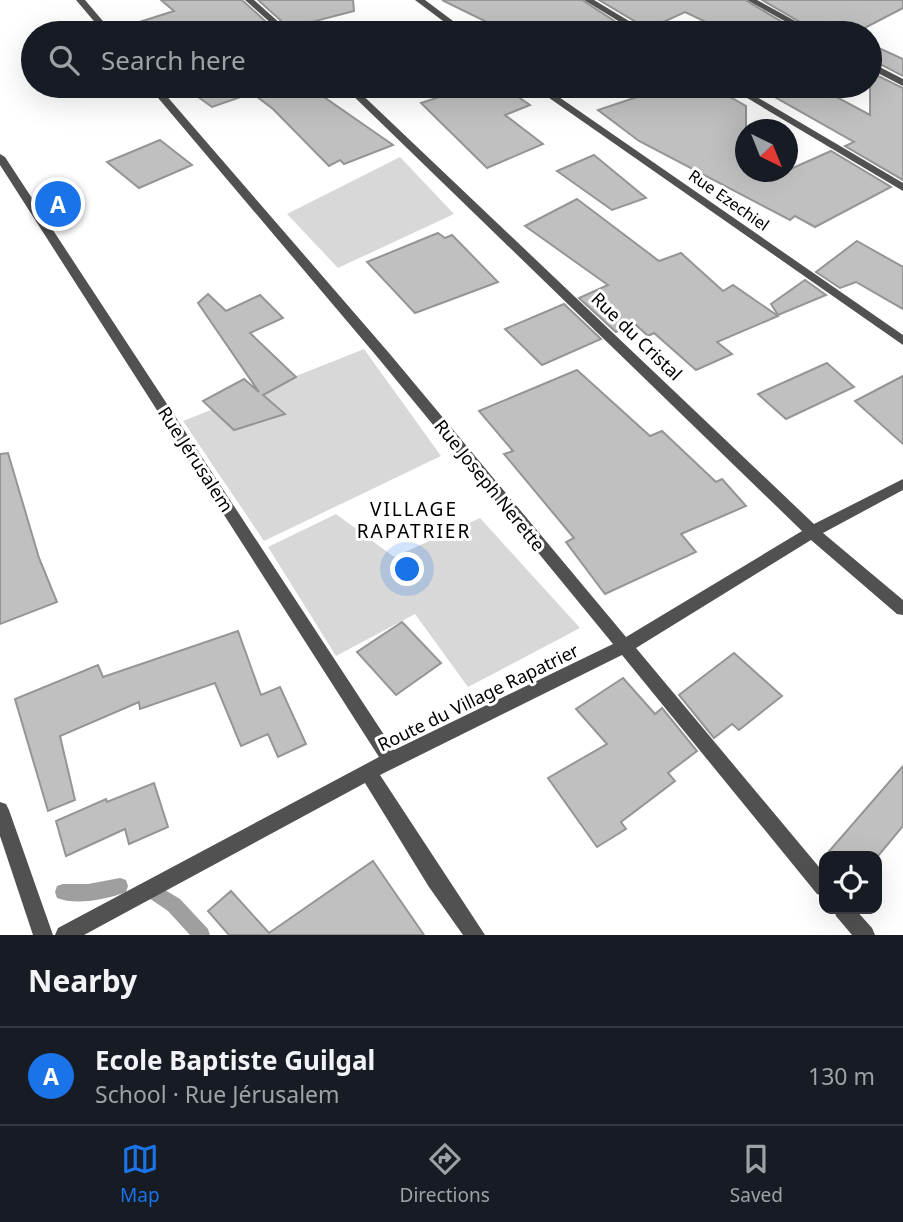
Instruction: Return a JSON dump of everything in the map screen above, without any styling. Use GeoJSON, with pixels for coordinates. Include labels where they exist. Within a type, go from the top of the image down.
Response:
{"type":"FeatureCollection","features":[{"type":"Feature","properties":{"kind":"street"},"geometry":{"type":"LineString","coordinates":[[80,0],[98,21]]}},
{"type":"Feature","properties":{"kind":"street"},"geometry":{"type":"LineString","coordinates":[[248,0],[273,21]]}},
{"type":"Feature","properties":{"kind":"street"},"geometry":{"type":"LineString","coordinates":[[419,0],[448,21]]}},
{"type":"Feature","properties":{"kind":"street"},"geometry":{"type":"LineString","coordinates":[[588,0],[624,21]]}},
{"type":"Feature","properties":{"kind":"street"},"geometry":{"type":"LineString","coordinates":[[751,0],[790,21]]}},
{"type":"Feature","properties":{"kind":"street"},"geometry":{"type":"LineString","coordinates":[[882,72],[903,83]]}},
{"type":"Feature","properties":{"kind":"street","name":"Rue Joseph Nerette"},"geometry":{"type":"LineString","coordinates":[[163,98],[375,346],[819,881]]}},
{"type":"Feature","properties":{"kind":"street","name":"Rue du Cristal"},"geometry":{"type":"LineString","coordinates":[[361,98],[812,531],[903,609]]}},
{"type":"Feature","properties":{"kind":"street","name":"Rue Ezechiel"},"geometry":{"type":"LineString","coordinates":[[554,98],[903,341]]}},
{"type":"Feature","properties":{"kind":"street"},"geometry":{"type":"LineString","coordinates":[[752,98],[903,188]]}},
{"type":"Feature","properties":{"kind":"street","name":"Rue Jérusalem"},"geometry":{"type":"LineString","coordinates":[[0,157],[391,760]]}},
{"type":"Feature","properties":{"kind":"street","name":"Route du Village Rapatrier"},"geometry":{"type":"LineString","coordinates":[[65,935],[391,760],[623,647],[812,531],[903,484]]}},
{"type":"Feature","properties":{"kind":"street"},"geometry":{"type":"LineString","coordinates":[[368,772],[436,880],[475,935]]}},
{"type":"Feature","properties":{"kind":"street"},"geometry":{"type":"LineString","coordinates":[[0,810],[43,935]]}},
{"type":"Feature","properties":{"kind":"street"},"geometry":{"type":"LineString","coordinates":[[846,914],[864,935]]}},
{"type":"Feature","properties":{"kind":"shaded area"},"geometry":{"type":"Polygon","coordinates":[[[400,157],[454,214],[338,268],[287,214],[400,157]]]}},
{"type":"Feature","properties":{"kind":"shaded area"},"geometry":{"type":"Polygon","coordinates":[[[364,349],[441,456],[264,541],[183,421],[364,349]]]}},
{"type":"Feature","properties":{"kind":"shaded area"},"geometry":{"type":"Polygon","coordinates":[[[336,514],[394,557],[480,518],[580,628],[468,687],[415,614],[336,656],[268,547],[336,514]]]}},
{"type":"Feature","properties":{"kind":"building"},"geometry":{"type":"Polygon","coordinates":[[[161,0],[242,0],[265,21],[142,21],[174,11],[161,0]]]}},
{"type":"Feature","properties":{"kind":"building"},"geometry":{"type":"Polygon","coordinates":[[[258,0],[353,0],[354,11],[316,21],[281,21],[258,0]]]}},
{"type":"Feature","properties":{"kind":"building"},"geometry":{"type":"Polygon","coordinates":[[[442,0],[582,0],[614,21],[485,21],[442,0]]]}},
{"type":"Feature","properties":{"kind":"building"},"geometry":{"type":"Polygon","coordinates":[[[599,0],[745,0],[781,21],[704,21],[685,12],[665,21],[634,21],[599,0]]]}},
{"type":"Feature","properties":{"kind":"building"},"geometry":{"type":"Polygon","coordinates":[[[762,0],[903,0],[903,8],[878,21],[798,21],[762,0]]]}},
{"type":"Feature","properties":{"kind":"building"},"geometry":{"type":"Polygon","coordinates":[[[882,49],[903,59],[903,76],[882,65],[882,49]]]}},
{"type":"Feature","properties":{"kind":"building"},"geometry":{"type":"Polygon","coordinates":[[[882,78],[903,88],[903,180],[845,146],[854,142],[776,98],[838,98],[870,115],[870,98],[882,98],[882,78]]]}},
{"type":"Feature","properties":{"kind":"building"},"geometry":{"type":"Polygon","coordinates":[[[200,98],[238,98],[212,107],[200,98]]]}},
{"type":"Feature","properties":{"kind":"building"},"geometry":{"type":"Polygon","coordinates":[[[259,98],[325,98],[393,145],[344,164],[340,160],[329,166],[273,109],[259,98]]]}},
{"type":"Feature","properties":{"kind":"building"},"geometry":{"type":"Polygon","coordinates":[[[436,98],[520,98],[530,105],[505,115],[543,144],[487,168],[421,103],[436,98]]]}},
{"type":"Feature","properties":{"kind":"building"},"geometry":{"type":"Polygon","coordinates":[[[634,98],[732,98],[746,106],[746,119],[735,119],[735,182],[798,182],[798,166],[831,151],[891,187],[815,227],[795,216],[790,220],[639,141],[598,110],[634,98]]]}},
{"type":"Feature","properties":{"kind":"building"},"geometry":{"type":"Polygon","coordinates":[[[160,140],[192,165],[139,188],[107,162],[160,140]]]}},
{"type":"Feature","properties":{"kind":"building"},"geometry":{"type":"Polygon","coordinates":[[[594,155],[646,198],[612,210],[557,171],[594,155]]]}},
{"type":"Feature","properties":{"kind":"building"},"geometry":{"type":"Polygon","coordinates":[[[577,199],[659,261],[681,253],[723,291],[733,285],[778,316],[717,342],[732,354],[696,370],[654,333],[648,336],[635,324],[616,332],[579,298],[608,285],[525,226],[577,199]]]}},
{"type":"Feature","properties":{"kind":"building"},"geometry":{"type":"Polygon","coordinates":[[[438,233],[445,238],[452,235],[498,282],[415,313],[367,262],[438,233]]]}},
{"type":"Feature","properties":{"kind":"building"},"geometry":{"type":"Polygon","coordinates":[[[857,241],[903,267],[903,309],[856,282],[840,288],[816,272],[857,241]]]}},
{"type":"Feature","properties":{"kind":"building"},"geometry":{"type":"Polygon","coordinates":[[[805,280],[826,295],[778,315],[771,304],[805,280]]]}},
{"type":"Feature","properties":{"kind":"building"},"geometry":{"type":"Polygon","coordinates":[[[208,294],[226,311],[260,295],[283,318],[250,333],[296,377],[263,395],[285,414],[234,430],[203,401],[244,379],[259,392],[198,303],[208,294]]]}},
{"type":"Feature","properties":{"kind":"building"},"geometry":{"type":"Polygon","coordinates":[[[564,304],[601,339],[542,365],[505,329],[564,304]]]}},
{"type":"Feature","properties":{"kind":"building"},"geometry":{"type":"Polygon","coordinates":[[[827,363],[854,387],[786,419],[758,394],[827,363]]]}},
{"type":"Feature","properties":{"kind":"building"},"geometry":{"type":"Polygon","coordinates":[[[577,370],[650,436],[662,431],[716,482],[722,479],[746,506],[681,534],[696,552],[605,594],[566,542],[574,538],[504,454],[513,451],[479,411],[577,370]]]}},
{"type":"Feature","properties":{"kind":"building"},"geometry":{"type":"Polygon","coordinates":[[[903,376],[903,444],[855,401],[903,376]]]}},
{"type":"Feature","properties":{"kind":"building"},"geometry":{"type":"Polygon","coordinates":[[[8,453],[39,558],[57,602],[0,624],[0,454],[8,453]]]}},
{"type":"Feature","properties":{"kind":"building"},"geometry":{"type":"Polygon","coordinates":[[[402,622],[441,663],[396,695],[357,652],[402,622]]]}},
{"type":"Feature","properties":{"kind":"building"},"geometry":{"type":"Polygon","coordinates":[[[238,631],[261,695],[280,687],[306,744],[278,757],[268,734],[241,746],[215,683],[140,709],[139,702],[60,736],[75,800],[48,811],[15,699],[98,665],[103,677],[238,631]]]}},
{"type":"Feature","properties":{"kind":"building"},"geometry":{"type":"Polygon","coordinates":[[[734,653],[782,696],[739,730],[732,724],[714,738],[679,695],[734,653]]]}},
{"type":"Feature","properties":{"kind":"building"},"geometry":{"type":"Polygon","coordinates":[[[623,678],[655,714],[662,708],[697,751],[668,773],[675,781],[621,822],[626,829],[597,847],[548,778],[607,744],[576,709],[623,678]]]}},
{"type":"Feature","properties":{"kind":"building"},"geometry":{"type":"Polygon","coordinates":[[[903,766],[903,826],[882,851],[829,851],[903,766]]]}},
{"type":"Feature","properties":{"kind":"building"},"geometry":{"type":"Polygon","coordinates":[[[154,783],[168,827],[129,844],[125,829],[66,856],[56,821],[106,799],[107,802],[154,783]]]}},
{"type":"Feature","properties":{"kind":"building"},"geometry":{"type":"Polygon","coordinates":[[[373,861],[424,935],[229,935],[208,911],[231,891],[269,933],[373,861]]]}},
{"type":"Feature","properties":{"kind":"waterway"},"geometry":{"type":"LineString","coordinates":[[63,892],[88,892],[120,886]]}},
{"type":"Feature","properties":{"kind":"waterway"},"geometry":{"type":"LineString","coordinates":[[155,892],[174,905],[202,935]]}},
{"type":"Feature","properties":{"kind":"place","name":"Ecole Baptiste Guilgal"},"geometry":{"type":"Point","coordinates":[58,204]}},
{"type":"Feature","properties":{"kind":"district","name":"VILLAGE RAPATRIER"},"geometry":{"type":"Point","coordinates":[414,520]}}]}
